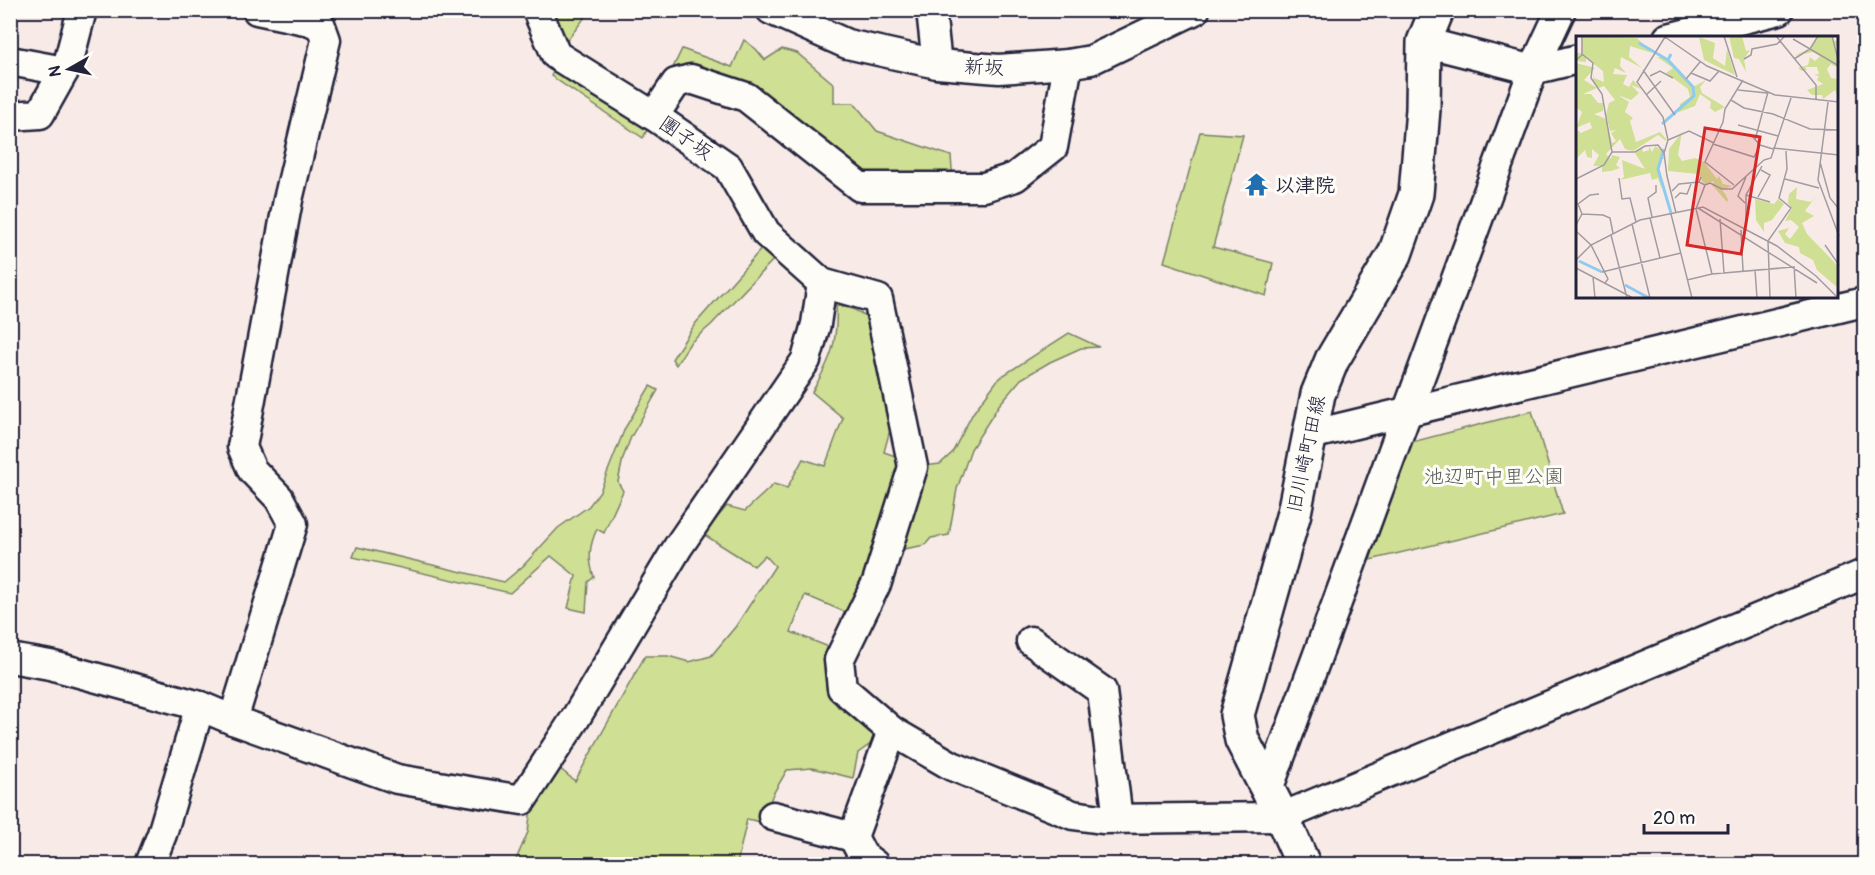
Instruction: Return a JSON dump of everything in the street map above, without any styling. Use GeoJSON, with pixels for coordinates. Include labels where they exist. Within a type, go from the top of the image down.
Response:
{"type":"FeatureCollection","features":[{"type":"Feature","properties":{"kind":"main road","name":"旧川崎町田線"},"geometry":{"type":"LineString","coordinates":[[1303,864],[1242,740],[1237,715],[1294,513],[1317,394],[1332,360],[1395,254],[1416,194],[1423,108],[1424,42],[1437,10]]}},
{"type":"Feature","properties":{"kind":"street"},"geometry":{"type":"LineString","coordinates":[[10,116],[40,114],[64,71],[82,10]]}},
{"type":"Feature","properties":{"kind":"street"},"geometry":{"type":"LineString","coordinates":[[233,720],[292,524],[279,498],[252,470],[242,447],[288,200],[326,40],[318,17],[257,10]]}},
{"type":"Feature","properties":{"kind":"street","name":"團子坂"},"geometry":{"type":"LineString","coordinates":[[537,10],[556,55],[654,116],[728,167],[766,232],[822,283]]}},
{"type":"Feature","properties":{"kind":"street","name":"新坂"},"geometry":{"type":"LineString","coordinates":[[771,10],[847,44],[937,64],[999,69],[1068,64],[1090,60],[1195,10]]}},
{"type":"Feature","properties":{"kind":"street"},"geometry":{"type":"LineString","coordinates":[[931,10],[937,64]]}},
{"type":"Feature","properties":{"kind":"street"},"geometry":{"type":"LineString","coordinates":[[1275,804],[1407,412],[1533,70],[1561,10]]}},
{"type":"Feature","properties":{"kind":"street"},"geometry":{"type":"LineString","coordinates":[[1676,36],[1779,10]]}},
{"type":"Feature","properties":{"kind":"street"},"geometry":{"type":"LineString","coordinates":[[1424,42],[1533,70],[1576,60]]}},
{"type":"Feature","properties":{"kind":"street"},"geometry":{"type":"LineString","coordinates":[[10,62],[64,71]]}},
{"type":"Feature","properties":{"kind":"street"},"geometry":{"type":"LineString","coordinates":[[654,116],[676,83],[691,79],[746,97],[860,187],[984,187],[1015,177],[1053,147],[1068,64]]}},
{"type":"Feature","properties":{"kind":"street"},"geometry":{"type":"LineString","coordinates":[[10,658],[50,665],[200,706],[397,779],[522,800],[575,719],[678,547],[806,360],[816,324],[822,283],[878,299],[914,467],[877,582],[839,660],[843,688],[892,731],[952,766],[1073,815],[1118,819],[1275,804],[1864,574]]}},
{"type":"Feature","properties":{"kind":"street"},"geometry":{"type":"LineString","coordinates":[[1310,435],[1864,302]]}},
{"type":"Feature","properties":{"kind":"street"},"geometry":{"type":"LineString","coordinates":[[1031,641],[1102,691],[1118,819]]}},
{"type":"Feature","properties":{"kind":"street"},"geometry":{"type":"LineString","coordinates":[[150,864],[162,834],[200,706]]}},
{"type":"Feature","properties":{"kind":"street"},"geometry":{"type":"LineString","coordinates":[[874,864],[862,856],[853,837],[892,731]]}},
{"type":"Feature","properties":{"kind":"street"},"geometry":{"type":"LineString","coordinates":[[773,816],[853,837]]}},
{"type":"Feature","properties":{"kind":"green space"},"geometry":{"type":"Polygon","coordinates":[[[588,10],[589,12],[566,42],[557,35],[544,11],[588,10]]]}},
{"type":"Feature","properties":{"kind":"green space"},"geometry":{"type":"Polygon","coordinates":[[[744,40],[765,60],[782,49],[797,53],[834,84],[834,103],[854,103],[877,131],[951,156],[953,182],[863,185],[751,90],[669,76],[682,49],[732,67],[744,40]]]}},
{"type":"Feature","properties":{"kind":"green space"},"geometry":{"type":"Polygon","coordinates":[[[556,66],[649,126],[643,138],[551,76],[556,66]]]}},
{"type":"Feature","properties":{"kind":"green space"},"geometry":{"type":"Polygon","coordinates":[[[1200,132],[1243,135],[1213,247],[1273,263],[1266,296],[1164,262],[1200,132]]]}},
{"type":"Feature","properties":{"kind":"green space"},"geometry":{"type":"Polygon","coordinates":[[[763,247],[775,258],[711,325],[690,343],[676,365],[672,359],[695,324],[763,247]]]}},
{"type":"Feature","properties":{"kind":"green space"},"geometry":{"type":"Polygon","coordinates":[[[836,305],[853,309],[868,317],[894,415],[884,452],[924,466],[940,464],[952,453],[973,413],[999,378],[1069,333],[1099,347],[1081,348],[1021,379],[999,405],[971,449],[957,489],[949,535],[931,538],[925,545],[899,550],[866,621],[805,595],[791,632],[834,649],[830,693],[838,707],[882,736],[858,753],[853,778],[812,768],[787,770],[761,822],[747,819],[737,864],[514,864],[528,832],[531,808],[558,767],[575,781],[645,656],[668,656],[689,662],[711,656],[736,626],[775,566],[765,555],[754,566],[703,534],[727,506],[745,511],[774,484],[787,488],[803,459],[825,466],[843,418],[812,392],[832,350],[836,330],[836,305]]]}},
{"type":"Feature","properties":{"kind":"green space"},"geometry":{"type":"Polygon","coordinates":[[[650,386],[658,390],[631,437],[623,458],[618,482],[623,491],[604,533],[597,529],[592,541],[590,558],[594,577],[588,582],[586,612],[568,608],[576,576],[551,556],[510,593],[353,557],[357,547],[504,582],[523,566],[558,528],[589,506],[600,491],[625,428],[650,386]]]}},
{"type":"Feature","properties":{"kind":"green space","name":"池辺町中里公園"},"geometry":{"type":"Polygon","coordinates":[[[1532,411],[1563,514],[1370,560],[1408,443],[1532,411]]]}},
{"type":"Feature","properties":{"kind":"place","name":"以津院"},"geometry":{"type":"Point","coordinates":[1257,185]}}]}
